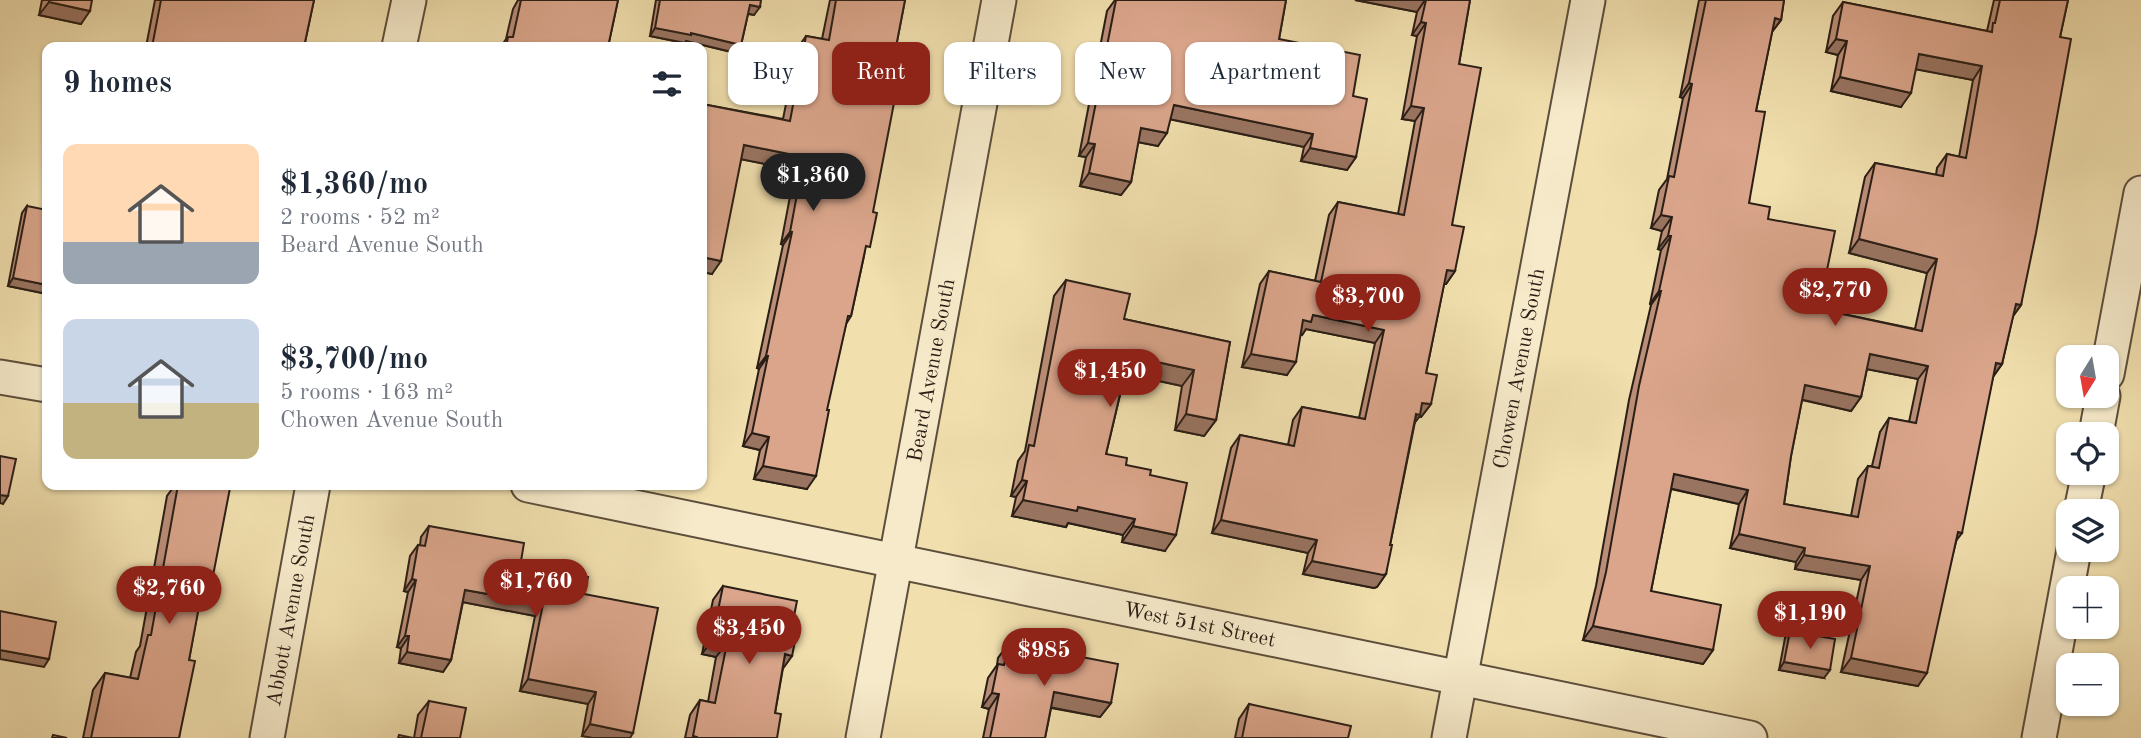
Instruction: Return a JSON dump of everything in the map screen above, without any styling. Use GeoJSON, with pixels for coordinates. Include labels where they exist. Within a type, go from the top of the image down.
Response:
{"type":"FeatureCollection","features":[{"type":"Feature","properties":{"kind":"street"},"geometry":{"type":"LineString","coordinates":[[400,42],[409,0]]}},
{"type":"Feature","properties":{"kind":"street","name":"Beard Avenue South"},"geometry":{"type":"LineString","coordinates":[[863,738],[999,0]]}},
{"type":"Feature","properties":{"kind":"street","name":"Chowen Avenue South"},"geometry":{"type":"LineString","coordinates":[[1449,738],[1588,0]]}},
{"type":"Feature","properties":{"kind":"street"},"geometry":{"type":"LineString","coordinates":[[2112,345],[2141,193]]}},
{"type":"Feature","properties":{"kind":"street"},"geometry":{"type":"LineString","coordinates":[[0,377],[42,385]]}},
{"type":"Feature","properties":{"kind":"street","name":"Abbott Avenue South"},"geometry":{"type":"LineString","coordinates":[[267,738],[312,490]]}},
{"type":"Feature","properties":{"kind":"street","name":"West 51st Street"},"geometry":{"type":"LineString","coordinates":[[552,490],[1750,738]]}},
{"type":"Feature","properties":{"kind":"street"},"geometry":{"type":"LineString","coordinates":[[2039,738],[2072,562]]}},
{"type":"Feature","properties":{"kind":"building"},"geometry":{"type":"Polygon","coordinates":[[[49,0],[92,0],[90,11],[49,0]]]}},
{"type":"Feature","properties":{"kind":"building"},"geometry":{"type":"Polygon","coordinates":[[[161,0],[314,0],[305,42],[153,42],[161,0]]]}},
{"type":"Feature","properties":{"kind":"building"},"geometry":{"type":"Polygon","coordinates":[[[521,0],[618,0],[609,42],[507,42],[508,37],[513,37],[521,0]]]}},
{"type":"Feature","properties":{"kind":"building"},"geometry":{"type":"Polygon","coordinates":[[[660,0],[761,0],[760,7],[750,5],[742,42],[728,42],[655,28],[660,0]]]}},
{"type":"Feature","properties":{"kind":"building"},"geometry":{"type":"Polygon","coordinates":[[[836,0],[905,0],[897,42],[832,42],[832,105],[894,105],[873,212],[877,213],[870,247],[866,246],[851,316],[848,316],[827,410],[816,476],[763,466],[769,437],[752,433],[804,157],[744,145],[721,261],[707,258],[707,105],[790,121],[793,105],[818,105],[818,42],[805,42],[806,36],[829,40],[836,0]]]}},
{"type":"Feature","properties":{"kind":"building"},"geometry":{"type":"Polygon","coordinates":[[[1116,0],[1286,0],[1279,39],[1294,42],[1185,42],[1185,105],[1345,105],[1345,52],[1360,55],[1353,96],[1367,99],[1356,157],[1310,148],[1313,134],[1174,105],[1167,133],[1141,128],[1131,182],[1089,173],[1095,144],[1088,143],[1095,105],[1171,105],[1171,42],[1108,42],[1116,0]]]}},
{"type":"Feature","properties":{"kind":"building"},"geometry":{"type":"Polygon","coordinates":[[[1426,0],[1470,0],[1459,64],[1481,68],[1452,225],[1464,227],[1455,271],[1447,270],[1426,373],[1437,375],[1431,404],[1422,403],[1420,415],[1416,414],[1392,545],[1386,574],[1383,575],[1312,561],[1317,540],[1221,520],[1240,435],[1294,446],[1302,407],[1365,419],[1384,330],[1313,315],[1311,322],[1303,320],[1296,362],[1251,354],[1269,271],[1321,282],[1338,202],[1404,215],[1424,108],[1411,106],[1426,23],[1421,22],[1426,0]]]}},
{"type":"Feature","properties":{"kind":"building"},"geometry":{"type":"Polygon","coordinates":[[[1706,0],[1784,0],[1781,20],[1775,18],[1756,111],[1765,112],[1749,203],[1770,207],[1768,219],[1835,231],[1819,309],[1922,331],[1937,259],[1859,239],[1875,163],[1943,176],[1947,154],[1966,158],[1982,66],[1919,54],[1911,93],[1840,77],[1847,41],[1836,39],[1843,2],[1992,32],[2000,0],[2068,0],[2060,37],[2071,39],[2021,305],[2016,304],[2002,364],[1996,363],[1962,533],[1958,532],[1927,673],[1851,658],[1870,566],[1804,555],[1805,548],[1739,534],[1748,490],[1674,474],[1651,591],[1721,605],[1713,650],[1593,626],[1606,572],[1639,386],[1671,236],[1668,236],[1672,217],[1661,215],[1669,176],[1674,177],[1692,84],[1689,83],[1706,0]],[[1870,354],[1861,397],[1805,385],[1784,504],[1858,517],[1868,466],[1879,468],[1889,418],[1916,423],[1928,366],[1870,354]]]}},
{"type":"Feature","properties":{"kind":"building"},"geometry":{"type":"Polygon","coordinates":[[[27,206],[42,209],[42,284],[13,278],[27,206]]]}},
{"type":"Feature","properties":{"kind":"building"},"geometry":{"type":"Polygon","coordinates":[[[1066,280],[1130,294],[1124,319],[1230,342],[1216,420],[1186,414],[1194,370],[1129,356],[1106,454],[1127,458],[1126,465],[1151,470],[1150,475],[1187,483],[1176,535],[1133,526],[1135,519],[1078,507],[1077,511],[1023,500],[1027,481],[1022,480],[1029,445],[1034,446],[1066,280]]]}},
{"type":"Feature","properties":{"kind":"building"},"geometry":{"type":"Polygon","coordinates":[[[0,456],[16,459],[8,496],[0,495],[0,456]]]}},
{"type":"Feature","properties":{"kind":"building"},"geometry":{"type":"Polygon","coordinates":[[[177,490],[230,490],[212,581],[204,580],[189,660],[195,661],[179,738],[91,738],[105,673],[138,679],[148,635],[151,635],[177,490]]]}},
{"type":"Feature","properties":{"kind":"building"},"geometry":{"type":"Polygon","coordinates":[[[429,526],[524,543],[521,561],[588,577],[584,594],[658,608],[633,733],[590,724],[596,692],[528,679],[543,604],[465,590],[451,660],[407,652],[409,636],[405,636],[416,580],[412,579],[418,545],[425,546],[429,526]]]}},
{"type":"Feature","properties":{"kind":"building"},"geometry":{"type":"Polygon","coordinates":[[[723,586],[797,601],[793,621],[799,622],[792,656],[785,654],[775,713],[781,714],[777,738],[693,736],[700,700],[715,703],[727,643],[712,640],[723,586]]]}},
{"type":"Feature","properties":{"kind":"building"},"geometry":{"type":"Polygon","coordinates":[[[0,611],[56,622],[49,659],[0,650],[0,611]]]}},
{"type":"Feature","properties":{"kind":"building"},"geometry":{"type":"Polygon","coordinates":[[[1790,631],[1835,639],[1830,670],[1784,662],[1790,631]]]}},
{"type":"Feature","properties":{"kind":"building"},"geometry":{"type":"Polygon","coordinates":[[[1009,643],[1118,664],[1111,703],[1054,692],[1045,738],[990,738],[999,694],[992,693],[998,664],[1004,665],[1009,643]]]}},
{"type":"Feature","properties":{"kind":"building"},"geometry":{"type":"Polygon","coordinates":[[[429,701],[466,708],[460,738],[421,738],[429,701]]]}},
{"type":"Feature","properties":{"kind":"building"},"geometry":{"type":"Polygon","coordinates":[[[1249,704],[1351,726],[1348,738],[1242,738],[1249,704]]]}}]}
